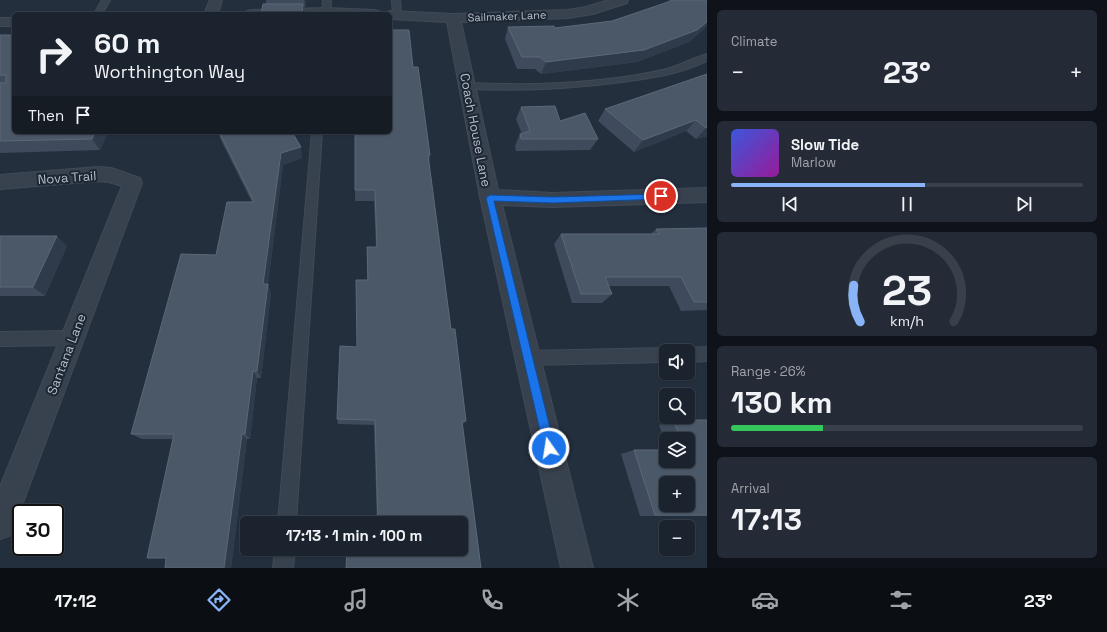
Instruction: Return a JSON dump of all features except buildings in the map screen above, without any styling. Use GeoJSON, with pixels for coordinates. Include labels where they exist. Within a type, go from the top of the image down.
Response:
{"type":"FeatureCollection","features":[{"type":"Feature","properties":{"kind":"street"},"geometry":{"type":"LineString","coordinates":[[212,12],[216,0]]}},
{"type":"Feature","properties":{"kind":"street","name":"Sailmaker Lane"},"geometry":{"type":"LineString","coordinates":[[394,15],[453,18],[568,14],[588,11],[622,0]]}},
{"type":"Feature","properties":{"kind":"street"},"geometry":{"type":"LineString","coordinates":[[282,12],[326,9],[355,12]]}},
{"type":"Feature","properties":{"kind":"street","name":"Coach House Lane"},"geometry":{"type":"LineString","coordinates":[[453,18],[490,198],[577,568]]}},
{"type":"Feature","properties":{"kind":"street"},"geometry":{"type":"LineString","coordinates":[[0,22],[12,22]]}},
{"type":"Feature","properties":{"kind":"street","name":"Nova Trail"},"geometry":{"type":"LineString","coordinates":[[0,182],[98,174],[112,175],[133,183]]}},
{"type":"Feature","properties":{"kind":"street","name":"Santana Lane"},"geometry":{"type":"LineString","coordinates":[[0,524],[133,183]]}},
{"type":"Feature","properties":{"kind":"street"},"geometry":{"type":"LineString","coordinates":[[490,198],[553,200],[707,195]]}},
{"type":"Feature","properties":{"kind":"lane"},"geometry":{"type":"LineString","coordinates":[[99,12],[106,0]]}},
{"type":"Feature","properties":{"kind":"lane"},"geometry":{"type":"LineString","coordinates":[[394,15],[396,0]]}},
{"type":"Feature","properties":{"kind":"lane"},"geometry":{"type":"LineString","coordinates":[[467,86],[554,86],[604,82],[658,74],[693,65],[707,57]]}},
{"type":"Feature","properties":{"kind":"lane"},"geometry":{"type":"LineString","coordinates":[[288,516],[317,134]]}},
{"type":"Feature","properties":{"kind":"lane"},"geometry":{"type":"LineString","coordinates":[[0,339],[73,338]]}},
{"type":"Feature","properties":{"kind":"lane"},"geometry":{"type":"LineString","coordinates":[[695,355],[707,354]]}},
{"type":"Feature","properties":{"kind":"lane"},"geometry":{"type":"LineString","coordinates":[[528,358],[659,355]]}},
{"type":"Feature","properties":{"kind":"lane"},"geometry":{"type":"LineString","coordinates":[[283,568],[284,556]]}},
{"type":"Feature","properties":{"kind":"route"},"geometry":{"type":"LineString","coordinates":[[549,448],[490,198],[553,200],[661,196]]}}]}
